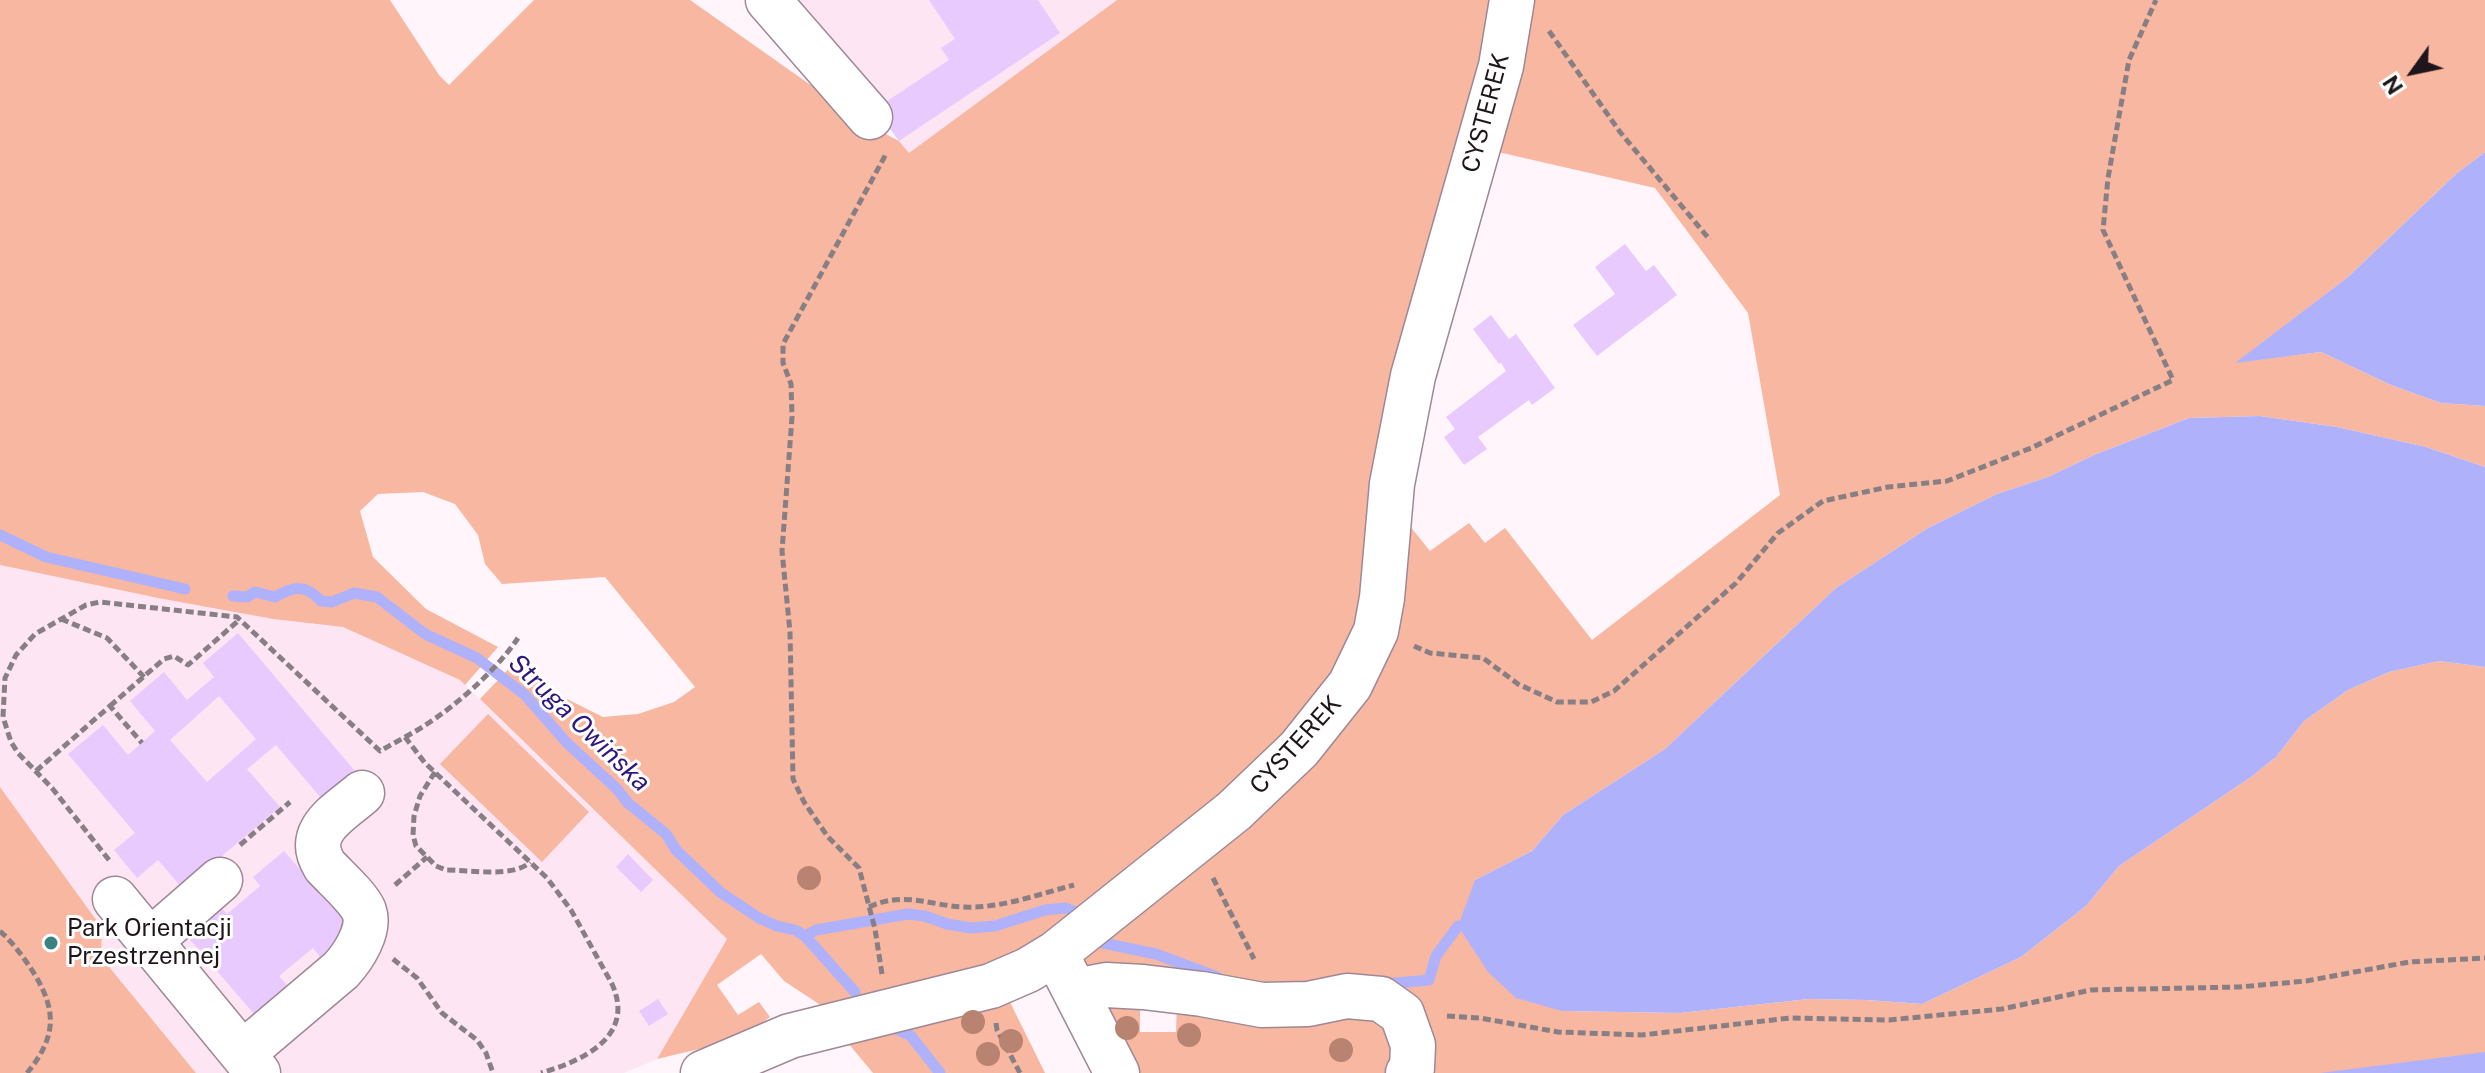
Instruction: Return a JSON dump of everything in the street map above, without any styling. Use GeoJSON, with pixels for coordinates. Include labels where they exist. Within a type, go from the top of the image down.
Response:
{"type":"FeatureCollection","features":[{"type":"Feature","properties":{"kind":"street"},"geometry":{"type":"LineString","coordinates":[[768,0],[870,117]]}},
{"type":"Feature","properties":{"kind":"street","name":"CYSTEREK"},"geometry":{"type":"LineString","coordinates":[[703,1073],[790,1036],[991,986],[1028,970],[1065,972],[1299,749],[1350,685],[1376,631],[1392,484],[1413,376],[1501,66],[1512,0]]}},
{"type":"Feature","properties":{"kind":"street"},"geometry":{"type":"LineString","coordinates":[[114,883],[150,941],[250,1063],[312,1016],[358,945],[365,928],[364,911],[325,866],[317,843],[322,828],[362,793]]}},
{"type":"Feature","properties":{"kind":"street"},"geometry":{"type":"LineString","coordinates":[[150,941],[232,868]]}},
{"type":"Feature","properties":{"kind":"street"},"geometry":{"type":"LineString","coordinates":[[1065,972],[1106,985],[1202,994],[1262,1005],[1308,1004],[1347,996],[1381,999],[1402,1014],[1413,1045],[1412,1068],[1408,1073]]}},
{"type":"Feature","properties":{"kind":"street"},"geometry":{"type":"LineString","coordinates":[[1065,972],[1117,1073]]}},
{"type":"Feature","properties":{"kind":"path"},"geometry":{"type":"LineString","coordinates":[[1376,631],[1430,653],[1483,658],[1518,684],[1557,702],[1591,702],[1614,691],[1736,583],[1778,533],[1823,501],[1888,487],[1947,481],[2031,448],[2173,380],[2103,230],[2108,178],[2129,60],[2156,0]]}},
{"type":"Feature","properties":{"kind":"path"},"geometry":{"type":"LineString","coordinates":[[1547,28],[1620,132],[1710,240]]}},
{"type":"Feature","properties":{"kind":"path"},"geometry":{"type":"LineString","coordinates":[[870,117],[891,146],[783,344],[783,363],[791,384],[792,417],[782,551],[790,632],[793,779],[804,802],[828,837],[859,868],[875,929]]}},
{"type":"Feature","properties":{"kind":"path"},"geometry":{"type":"LineString","coordinates":[[114,883],[52,788],[18,753],[6,729],[3,717],[5,678],[16,655],[35,634],[86,605],[100,602],[231,616],[239,620],[380,751],[433,720],[478,684],[518,638]]}},
{"type":"Feature","properties":{"kind":"path"},"geometry":{"type":"LineString","coordinates":[[61,619],[107,638],[144,677]]}},
{"type":"Feature","properties":{"kind":"path"},"geometry":{"type":"LineString","coordinates":[[36,771],[169,656],[179,658],[188,665],[239,620]]}},
{"type":"Feature","properties":{"kind":"path"},"geometry":{"type":"LineString","coordinates":[[110,706],[142,743]]}},
{"type":"Feature","properties":{"kind":"path"},"geometry":{"type":"LineString","coordinates":[[405,737],[435,772],[556,888],[612,984],[618,1005],[613,1027],[602,1044],[572,1063],[541,1073]]}},
{"type":"Feature","properties":{"kind":"path"},"geometry":{"type":"LineString","coordinates":[[435,772],[420,796],[412,830],[416,846],[436,866],[446,870],[510,872],[524,868],[530,862]]}},
{"type":"Feature","properties":{"kind":"path"},"geometry":{"type":"LineString","coordinates":[[232,868],[237,847],[295,798]]}},
{"type":"Feature","properties":{"kind":"path"},"geometry":{"type":"LineString","coordinates":[[0,931],[41,980],[51,1006],[43,1050],[27,1073]]}},
{"type":"Feature","properties":{"kind":"path"},"geometry":{"type":"LineString","coordinates":[[358,945],[393,958],[411,972],[442,1013],[477,1040],[486,1053],[493,1073]]}},
{"type":"Feature","properties":{"kind":"path"},"geometry":{"type":"LineString","coordinates":[[1402,1014],[1480,1018],[1558,1032],[1642,1035],[1790,1018],[1889,1020],[2002,1009],[2091,990],[2239,987],[2306,981],[2409,962],[2485,958]]}},
{"type":"Feature","properties":{"kind":"path"},"geometry":{"type":"LineString","coordinates":[[991,986],[997,1030],[1020,1073]]}},
{"type":"Feature","properties":{"kind":"shaded area"},"geometry":{"type":"Polygon","coordinates":[[[0,0],[390,0],[439,75],[449,85],[534,0],[690,0],[866,124],[899,141],[909,153],[1117,0],[1499,0],[1364,601],[1344,669],[1269,760],[1023,956],[825,1008],[784,981],[761,954],[717,985],[738,1015],[759,1002],[770,1017],[741,1039],[657,1059],[727,939],[480,699],[517,660],[563,697],[603,717],[638,714],[674,702],[695,687],[605,577],[502,584],[485,564],[478,535],[455,504],[423,492],[378,494],[360,511],[373,557],[426,609],[498,647],[465,685],[343,627],[273,619],[0,565],[0,0]]]}},
{"type":"Feature","properties":{"kind":"shaded area"},"geometry":{"type":"Polygon","coordinates":[[[795,0],[1117,0],[909,154],[795,0]]]}},
{"type":"Feature","properties":{"kind":"shaded area"},"geometry":{"type":"Polygon","coordinates":[[[1523,0],[2485,0],[2485,152],[2456,174],[2348,277],[2237,362],[2321,352],[2391,385],[2441,403],[2485,406],[2485,467],[2426,447],[2337,427],[2260,416],[2189,418],[2094,455],[2048,477],[1997,494],[1928,528],[1836,588],[1665,749],[1563,815],[1532,851],[1475,880],[1562,1011],[1680,1013],[1809,999],[1922,1004],[2021,957],[2086,906],[2119,866],[2251,777],[2276,757],[2304,721],[2348,690],[2389,672],[2439,661],[2485,667],[2485,1073],[1420,1073],[1425,1056],[1330,988],[1089,974],[1075,949],[1348,710],[1405,520],[1430,551],[1469,523],[1485,543],[1505,528],[1592,640],[1780,495],[1748,313],[1655,188],[1485,149],[1523,0]]]}},
{"type":"Feature","properties":{"kind":"shaded area"},"geometry":{"type":"Polygon","coordinates":[[[0,565],[273,619],[343,627],[460,680],[727,939],[657,1059],[624,1073],[196,1073],[101,957],[102,928],[0,787],[0,565]]]}},
{"type":"Feature","properties":{"kind":"shaded area"},"geometry":{"type":"Polygon","coordinates":[[[488,714],[589,812],[542,862],[440,764],[488,714]]]}},
{"type":"Feature","properties":{"kind":"shaded area","name":"Park Orientacji Przestrzennej"},"geometry":{"type":"Polygon","coordinates":[[[0,787],[102,928],[101,957],[196,1073],[0,1073],[0,787]]]}},
{"type":"Feature","properties":{"kind":"shaded area"},"geometry":{"type":"Polygon","coordinates":[[[1007,996],[1045,1073],[873,1073],[848,1043],[1007,996]]]}},
{"type":"Feature","properties":{"kind":"shaded area"},"geometry":{"type":"Polygon","coordinates":[[[1140,996],[1140,1032],[1176,1032],[1177,1002],[1363,1006],[1397,1037],[1392,1073],[1129,1073],[1106,1008],[1140,996]]]}},
{"type":"Feature","properties":{"kind":"water"},"geometry":{"type":"Polygon","coordinates":[[[2485,152],[2485,406],[2441,403],[2391,385],[2321,352],[2235,363],[2348,277],[2456,174],[2485,152]]]}},
{"type":"Feature","properties":{"kind":"water"},"geometry":{"type":"Polygon","coordinates":[[[2260,416],[2337,427],[2426,447],[2485,467],[2485,667],[2439,661],[2389,672],[2348,690],[2304,721],[2276,757],[2251,777],[2119,866],[2086,906],[2021,957],[1922,1004],[1809,999],[1680,1013],[1562,1011],[1516,998],[1488,972],[1458,926],[1475,880],[1532,851],[1563,815],[1665,749],[1836,588],[1928,528],[1997,494],[2048,477],[2094,455],[2189,418],[2260,416]]]}},
{"type":"Feature","properties":{"kind":"water"},"geometry":{"type":"Polygon","coordinates":[[[2485,1052],[2485,1073],[2320,1073],[2485,1052]]]}},
{"type":"Feature","properties":{"kind":"building"},"geometry":{"type":"Polygon","coordinates":[[[929,0],[1038,0],[1060,33],[899,141],[875,109],[949,60],[941,48],[955,39],[929,0]]]}},
{"type":"Feature","properties":{"kind":"building"},"geometry":{"type":"Polygon","coordinates":[[[1625,244],[1646,271],[1654,265],[1677,295],[1597,356],[1573,325],[1615,294],[1595,267],[1625,244]]]}},
{"type":"Feature","properties":{"kind":"building"},"geometry":{"type":"Polygon","coordinates":[[[1491,315],[1509,339],[1516,334],[1555,388],[1532,405],[1529,400],[1478,437],[1487,449],[1464,465],[1444,437],[1455,429],[1446,417],[1506,371],[1473,329],[1491,315]]]}},
{"type":"Feature","properties":{"kind":"building"},"geometry":{"type":"Polygon","coordinates":[[[238,633],[354,770],[321,798],[276,745],[247,769],[280,807],[183,889],[158,860],[137,878],[114,850],[135,833],[68,754],[103,725],[128,755],[155,731],[130,701],[164,672],[187,700],[214,677],[203,663],[238,633]],[[219,696],[170,740],[207,782],[256,739],[219,696]]]}},
{"type":"Feature","properties":{"kind":"building"},"geometry":{"type":"Polygon","coordinates":[[[284,851],[352,929],[320,957],[313,948],[279,976],[287,985],[254,1014],[186,935],[220,906],[227,914],[260,886],[253,877],[284,851]]]}},
{"type":"Feature","properties":{"kind":"building"},"geometry":{"type":"Polygon","coordinates":[[[628,854],[653,880],[641,892],[616,867],[628,854]]]}},
{"type":"Feature","properties":{"kind":"building"},"geometry":{"type":"Polygon","coordinates":[[[658,999],[668,1014],[649,1026],[639,1011],[658,999]]]}},
{"type":"Feature","properties":{"kind":"waterway","name":"Struga Owińska"},"geometry":{"type":"LineString","coordinates":[[0,535],[46,557],[185,589]]}},
{"type":"Feature","properties":{"kind":"waterway","name":"Struga Owińska"},"geometry":{"type":"LineString","coordinates":[[233,596],[247,597],[255,592],[275,597],[299,588],[321,601],[332,602],[354,593],[377,597],[425,634],[477,658],[525,695],[567,743],[628,803],[666,834],[676,850],[720,892],[759,918],[805,936],[855,992]]}},
{"type":"Feature","properties":{"kind":"waterway"},"geometry":{"type":"LineString","coordinates":[[805,936],[816,930],[908,914],[971,928],[995,926],[1045,910],[1066,908],[1078,913]]}},
{"type":"Feature","properties":{"kind":"waterway"},"geometry":{"type":"LineString","coordinates":[[1385,984],[1429,980],[1436,956],[1458,926]]}},
{"type":"Feature","properties":{"kind":"waterway"},"geometry":{"type":"LineString","coordinates":[[1103,943],[1156,954],[1217,977]]}},
{"type":"Feature","properties":{"kind":"waterway","name":"Struga Owińska"},"geometry":{"type":"LineString","coordinates":[[892,1027],[911,1036],[940,1073]]}},
{"type":"Feature","properties":{"kind":"place","name":"Park Orientacji Przestrzennej"},"geometry":{"type":"Point","coordinates":[51,943]}}]}
